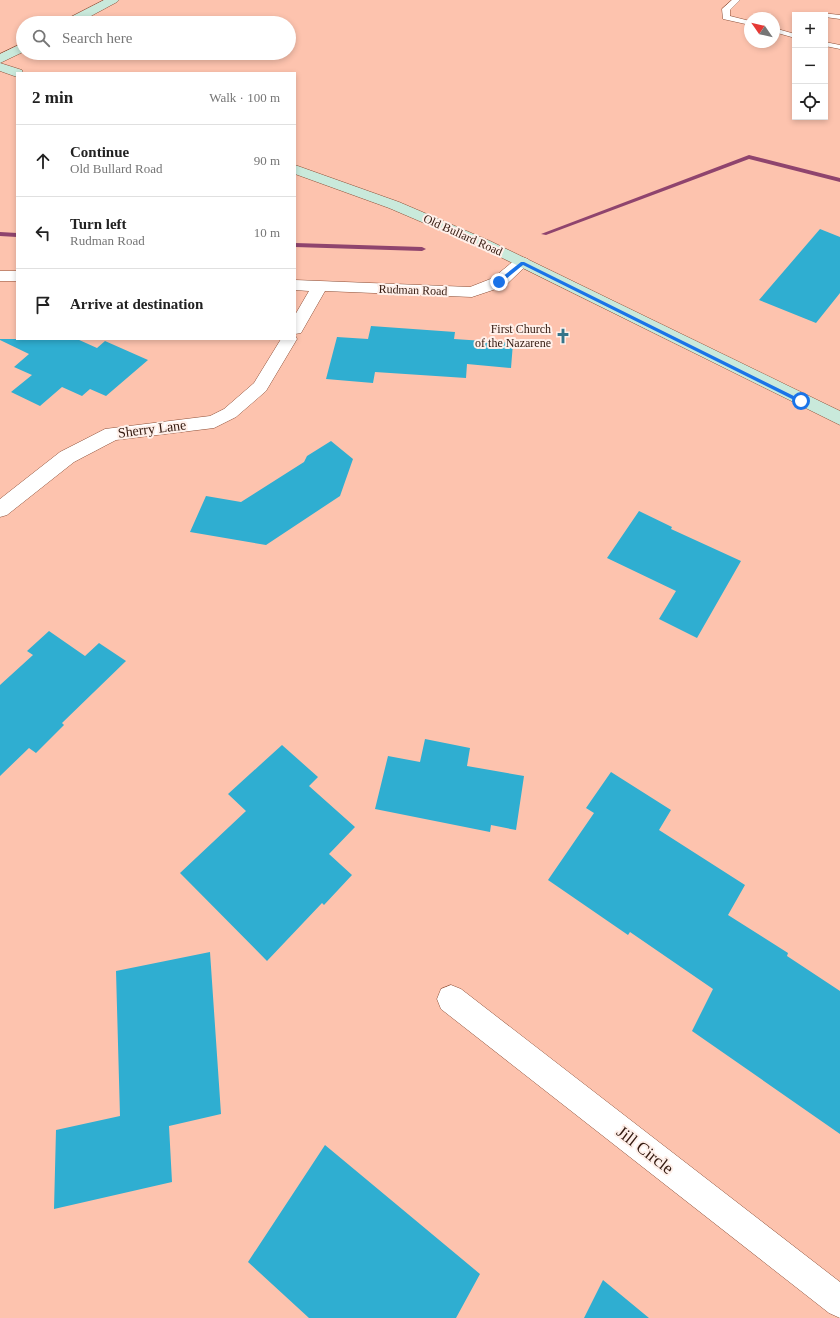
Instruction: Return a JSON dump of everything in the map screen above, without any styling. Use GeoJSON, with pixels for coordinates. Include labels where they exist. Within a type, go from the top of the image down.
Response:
{"type":"FeatureCollection","features":[{"type":"Feature","properties":{"kind":"street"},"geometry":{"type":"LineString","coordinates":[[82,16],[113,0]]}},
{"type":"Feature","properties":{"kind":"street"},"geometry":{"type":"LineString","coordinates":[[0,59],[16,51]]}},
{"type":"Feature","properties":{"kind":"street"},"geometry":{"type":"LineString","coordinates":[[0,68],[16,73]]}},
{"type":"Feature","properties":{"kind":"street","name":"Old Bullard Road"},"geometry":{"type":"LineString","coordinates":[[296,169],[394,205],[485,244],[840,419]]}},
{"type":"Feature","properties":{"kind":"street","name":"Rudman Road"},"geometry":{"type":"LineString","coordinates":[[296,286],[472,292],[499,282],[522,262]]}},
{"type":"Feature","properties":{"kind":"street"},"geometry":{"type":"LineString","coordinates":[[0,276],[16,276]]}},
{"type":"Feature","properties":{"kind":"street"},"geometry":{"type":"LineString","coordinates":[[296,327],[320,286]]}},
{"type":"Feature","properties":{"kind":"street","name":"Sherry Lane"},"geometry":{"type":"LineString","coordinates":[[0,510],[67,457],[112,434],[214,422],[230,413],[260,387],[288,340]]}},
{"type":"Feature","properties":{"kind":"street","name":"Jill Circle"},"geometry":{"type":"LineString","coordinates":[[451,999],[840,1302]]}},
{"type":"Feature","properties":{"kind":"lane"},"geometry":{"type":"LineString","coordinates":[[736,0],[726,9],[726,16],[744,21]]}},
{"type":"Feature","properties":{"kind":"lane"},"geometry":{"type":"LineString","coordinates":[[828,15],[840,17]]}},
{"type":"Feature","properties":{"kind":"lane"},"geometry":{"type":"LineString","coordinates":[[780,32],[792,35]]}},
{"type":"Feature","properties":{"kind":"lane"},"geometry":{"type":"LineString","coordinates":[[828,45],[840,47]]}},
{"type":"Feature","properties":{"kind":"building"},"geometry":{"type":"Polygon","coordinates":[[[820,229],[840,237],[840,293],[816,323],[759,300],[820,229]]]}},
{"type":"Feature","properties":{"kind":"building"},"geometry":{"type":"Polygon","coordinates":[[[371,326],[455,332],[454,339],[513,343],[511,368],[467,364],[466,378],[375,372],[373,383],[326,379],[337,337],[368,339],[371,326]]]}},
{"type":"Feature","properties":{"kind":"building"},"geometry":{"type":"Polygon","coordinates":[[[0,340],[79,340],[97,348],[105,341],[148,360],[106,396],[90,389],[82,396],[62,387],[40,406],[11,392],[32,375],[14,367],[29,354],[0,340]]]}},
{"type":"Feature","properties":{"kind":"building"},"geometry":{"type":"Polygon","coordinates":[[[331,441],[353,459],[340,496],[266,545],[190,532],[206,496],[241,502],[304,462],[307,456],[331,441]]]}},
{"type":"Feature","properties":{"kind":"building"},"geometry":{"type":"Polygon","coordinates":[[[639,511],[672,527],[671,529],[741,561],[697,638],[659,619],[676,591],[607,558],[639,511]]]}},
{"type":"Feature","properties":{"kind":"building"},"geometry":{"type":"Polygon","coordinates":[[[49,631],[85,656],[99,643],[126,661],[62,723],[64,725],[36,753],[29,748],[0,776],[0,685],[33,655],[27,651],[49,631]]]}},
{"type":"Feature","properties":{"kind":"building"},"geometry":{"type":"Polygon","coordinates":[[[425,739],[470,748],[467,766],[524,776],[516,830],[491,825],[490,832],[375,809],[388,756],[420,762],[425,739]]]}},
{"type":"Feature","properties":{"kind":"building"},"geometry":{"type":"Polygon","coordinates":[[[282,745],[318,777],[309,786],[355,827],[329,854],[352,875],[324,905],[322,903],[267,961],[180,873],[246,811],[228,794],[282,745]]]}},
{"type":"Feature","properties":{"kind":"building"},"geometry":{"type":"Polygon","coordinates":[[[611,772],[671,810],[659,830],[745,885],[728,915],[788,953],[787,956],[840,991],[840,1134],[692,1031],[713,989],[630,932],[628,935],[548,880],[594,813],[586,808],[611,772]]]}},
{"type":"Feature","properties":{"kind":"building"},"geometry":{"type":"Polygon","coordinates":[[[210,952],[221,1114],[169,1126],[172,1182],[54,1209],[56,1130],[120,1116],[116,971],[210,952]]]}},
{"type":"Feature","properties":{"kind":"building"},"geometry":{"type":"Polygon","coordinates":[[[325,1145],[480,1274],[456,1318],[309,1318],[248,1262],[325,1145]]]}},
{"type":"Feature","properties":{"kind":"building"},"geometry":{"type":"Polygon","coordinates":[[[603,1280],[649,1318],[584,1318],[603,1280]]]}},
{"type":"Feature","properties":{"kind":"waterway"},"geometry":{"type":"LineString","coordinates":[[544,234],[749,157],[840,180]]}},
{"type":"Feature","properties":{"kind":"waterway"},"geometry":{"type":"LineString","coordinates":[[0,234],[16,235]]}},
{"type":"Feature","properties":{"kind":"waterway"},"geometry":{"type":"LineString","coordinates":[[296,245],[422,249]]}},
{"type":"Feature","properties":{"kind":"place","name":"First Church of the Nazarene"},"geometry":{"type":"Point","coordinates":[563,336]}},
{"type":"Feature","properties":{"kind":"route"},"geometry":{"type":"LineString","coordinates":[[499,282],[522,262],[801,401]]}}]}
